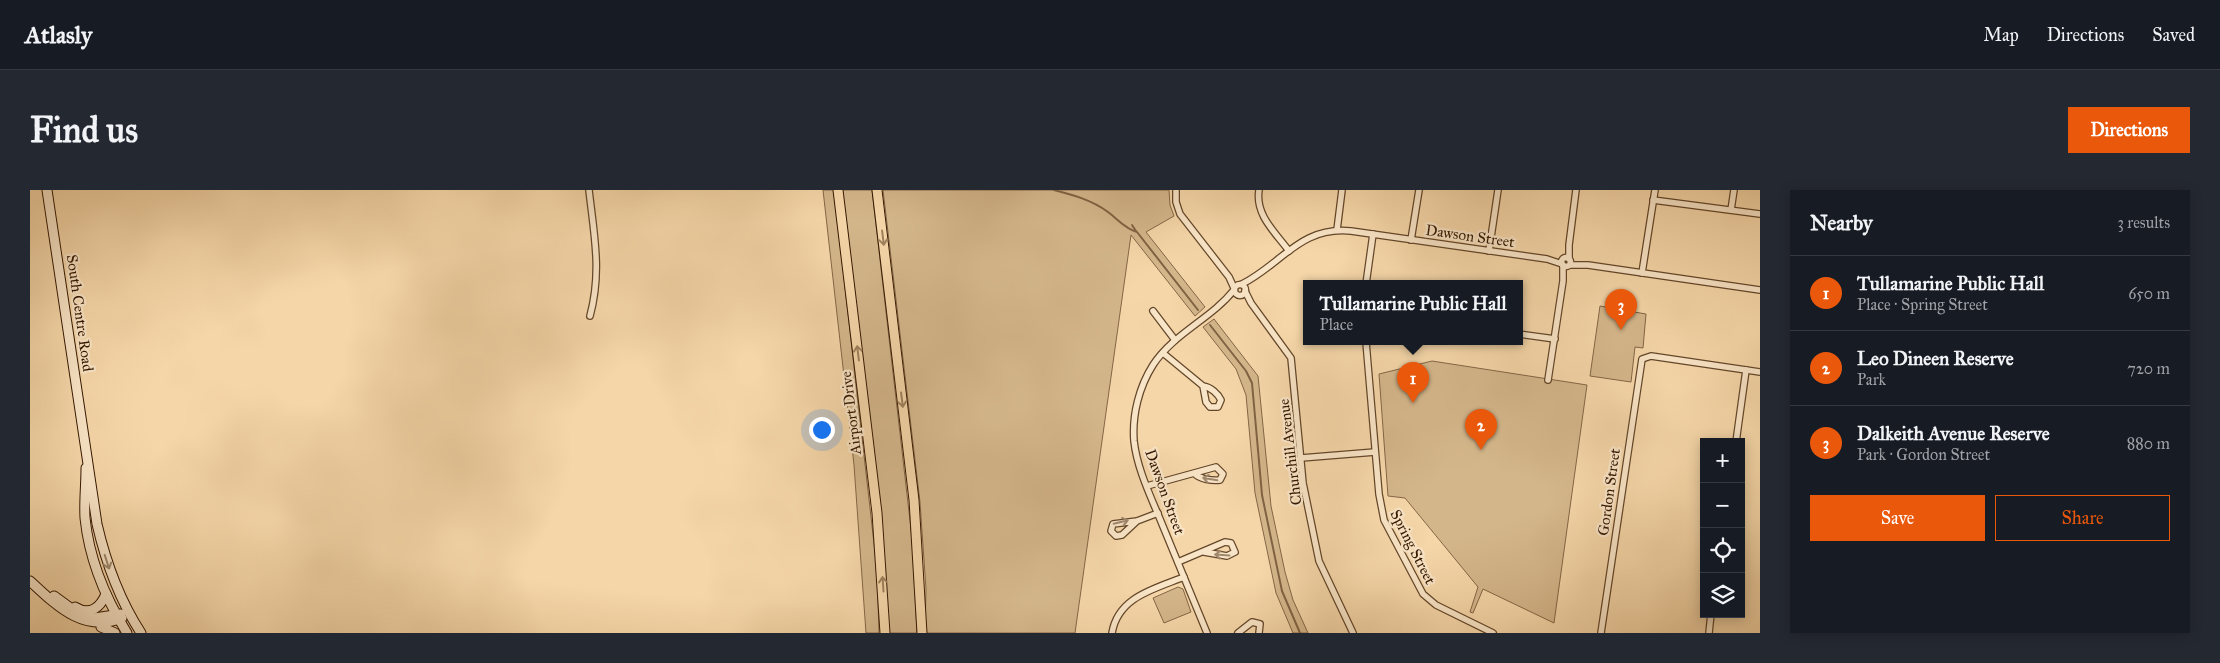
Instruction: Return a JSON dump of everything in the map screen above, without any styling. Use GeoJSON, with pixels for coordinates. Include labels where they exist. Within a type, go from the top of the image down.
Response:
{"type":"FeatureCollection","features":[{"type":"Feature","properties":{"kind":"main road","name":"Airport Drive"},"geometry":{"type":"LineString","coordinates":[[838,190],[878,521],[885,633]]}},
{"type":"Feature","properties":{"kind":"main road"},"geometry":{"type":"LineString","coordinates":[[877,190],[914,500],[922,633]]}},
{"type":"Feature","properties":{"kind":"street","name":"South Centre Road"},"geometry":{"type":"LineString","coordinates":[[47,190],[102,546],[112,577],[129,614],[141,633]]}},
{"type":"Feature","properties":{"kind":"street"},"geometry":{"type":"LineString","coordinates":[[588,190],[598,271],[597,289],[590,316]]}},
{"type":"Feature","properties":{"kind":"street","name":"Churchill Avenue"},"geometry":{"type":"LineString","coordinates":[[1176,190],[1176,202],[1180,214],[1251,303],[1291,358],[1303,483],[1322,570],[1354,633]]}},
{"type":"Feature","properties":{"kind":"street"},"geometry":{"type":"LineString","coordinates":[[1259,190],[1260,211],[1290,250]]}},
{"type":"Feature","properties":{"kind":"street"},"geometry":{"type":"LineString","coordinates":[[1337,230],[1342,190]]}},
{"type":"Feature","properties":{"kind":"street"},"geometry":{"type":"LineString","coordinates":[[1412,240],[1419,190]]}},
{"type":"Feature","properties":{"kind":"street"},"geometry":{"type":"LineString","coordinates":[[1489,251],[1498,190]]}},
{"type":"Feature","properties":{"kind":"street"},"geometry":{"type":"LineString","coordinates":[[1548,380],[1576,190]]}},
{"type":"Feature","properties":{"kind":"street"},"geometry":{"type":"LineString","coordinates":[[1642,273],[1655,190]]}},
{"type":"Feature","properties":{"kind":"street"},"geometry":{"type":"LineString","coordinates":[[1731,210],[1734,190]]}},
{"type":"Feature","properties":{"kind":"street"},"geometry":{"type":"LineString","coordinates":[[1653,200],[1760,214]]}},
{"type":"Feature","properties":{"kind":"street","name":"Dawson Street"},"geometry":{"type":"LineString","coordinates":[[1207,633],[1147,486],[1135,449],[1134,421],[1142,386],[1162,353],[1175,340],[1290,250],[1316,234],[1337,230],[1760,290]]}},
{"type":"Feature","properties":{"kind":"street"},"geometry":{"type":"LineString","coordinates":[[1367,280],[1373,234]]}},
{"type":"Feature","properties":{"kind":"street"},"geometry":{"type":"LineString","coordinates":[[1154,311],[1175,340]]}},
{"type":"Feature","properties":{"kind":"street"},"geometry":{"type":"LineString","coordinates":[[1523,335],[1555,339]]}},
{"type":"Feature","properties":{"kind":"street","name":"Spring Street"},"geometry":{"type":"LineString","coordinates":[[1366,345],[1382,515],[1419,589],[1436,605],[1493,633]]}},
{"type":"Feature","properties":{"kind":"street"},"geometry":{"type":"LineString","coordinates":[[1162,353],[1203,386]]}},
{"type":"Feature","properties":{"kind":"street","name":"Gordon Street"},"geometry":{"type":"LineString","coordinates":[[1602,633],[1640,365],[1645,357],[1746,370]]}},
{"type":"Feature","properties":{"kind":"street"},"geometry":{"type":"LineString","coordinates":[[1737,438],[1746,370],[1760,372]]}},
{"type":"Feature","properties":{"kind":"street","name":"South Centre Road"},"geometry":{"type":"LineString","coordinates":[[85,441],[86,524],[94,560],[106,594],[127,633]]}},
{"type":"Feature","properties":{"kind":"street"},"geometry":{"type":"LineString","coordinates":[[1301,458],[1375,452]]}},
{"type":"Feature","properties":{"kind":"street"},"geometry":{"type":"LineString","coordinates":[[1147,486],[1195,474]]}},
{"type":"Feature","properties":{"kind":"street"},"geometry":{"type":"LineString","coordinates":[[1136,521],[1158,513]]}},
{"type":"Feature","properties":{"kind":"street"},"geometry":{"type":"LineString","coordinates":[[1178,562],[1225,542],[1231,543],[1235,552],[1227,556],[1204,552]]}},
{"type":"Feature","properties":{"kind":"street"},"geometry":{"type":"LineString","coordinates":[[1112,633],[1119,613],[1131,600],[1184,577]]}},
{"type":"Feature","properties":{"kind":"street"},"geometry":{"type":"LineString","coordinates":[[32,582],[84,611],[96,609],[106,594]]}},
{"type":"Feature","properties":{"kind":"street"},"geometry":{"type":"LineString","coordinates":[[32,582],[84,617],[97,619],[129,614]]}},
{"type":"Feature","properties":{"kind":"street"},"geometry":{"type":"LineString","coordinates":[[32,582],[72,619],[85,625],[101,627],[115,633]]}},
{"type":"Feature","properties":{"kind":"street"},"geometry":{"type":"LineString","coordinates":[[101,627],[118,617]]}},
{"type":"Feature","properties":{"kind":"street"},"geometry":{"type":"LineString","coordinates":[[1708,633],[1710,618]]}},
{"type":"Feature","properties":{"kind":"street"},"geometry":{"type":"LineString","coordinates":[[1238,633],[1252,622],[1260,624],[1259,633]]}},
{"type":"Feature","properties":{"kind":"shaded area"},"geometry":{"type":"Polygon","coordinates":[[[823,190],[834,190],[877,570],[879,633],[866,633],[854,465],[823,190]]]}},
{"type":"Feature","properties":{"kind":"shaded area"},"geometry":{"type":"Polygon","coordinates":[[[842,190],[872,190],[912,538],[917,633],[887,633],[842,190]]]}},
{"type":"Feature","properties":{"kind":"shaded area"},"geometry":{"type":"Polygon","coordinates":[[[883,190],[1169,190],[1170,205],[1174,216],[1146,232],[1205,307],[1195,316],[1131,235],[1075,633],[925,633],[926,589],[920,502],[883,190]]]}},
{"type":"Feature","properties":{"kind":"shaded area"},"geometry":{"type":"Polygon","coordinates":[[[1600,306],[1646,314],[1643,348],[1635,347],[1631,382],[1590,376],[1600,306]]]}},
{"type":"Feature","properties":{"kind":"shaded area"},"geometry":{"type":"Polygon","coordinates":[[[1214,319],[1258,376],[1271,506],[1293,600],[1308,633],[1293,633],[1276,593],[1255,493],[1246,395],[1236,369],[1203,327],[1214,319]]]}},
{"type":"Feature","properties":{"kind":"shaded area"},"geometry":{"type":"Polygon","coordinates":[[[1432,361],[1587,385],[1554,623],[1483,589],[1473,613],[1470,612],[1478,587],[1405,498],[1388,496],[1379,374],[1432,361]]]}},
{"type":"Feature","properties":{"kind":"shaded area"},"geometry":{"type":"Polygon","coordinates":[[[1178,587],[1183,589],[1191,612],[1164,623],[1153,598],[1178,587]]]}},
{"type":"Feature","properties":{"kind":"waterway"},"geometry":{"type":"LineString","coordinates":[[1054,190],[1095,204],[1125,226],[1137,232],[1198,310]]}},
{"type":"Feature","properties":{"kind":"waterway"},"geometry":{"type":"LineString","coordinates":[[1132,225],[1136,231]]}},
{"type":"Feature","properties":{"kind":"waterway"},"geometry":{"type":"LineString","coordinates":[[1210,325],[1246,371],[1252,383],[1262,495],[1282,591],[1300,633]]}},
{"type":"Feature","properties":{"kind":"place","name":"Dalkeith Avenue Reserve"},"geometry":{"type":"Point","coordinates":[1621,330]}},
{"type":"Feature","properties":{"kind":"place","name":"Tullamarine Public Hall"},"geometry":{"type":"Point","coordinates":[1413,403]}},
{"type":"Feature","properties":{"kind":"place","name":"Leo Dineen Reserve"},"geometry":{"type":"Point","coordinates":[1481,450]}}]}
